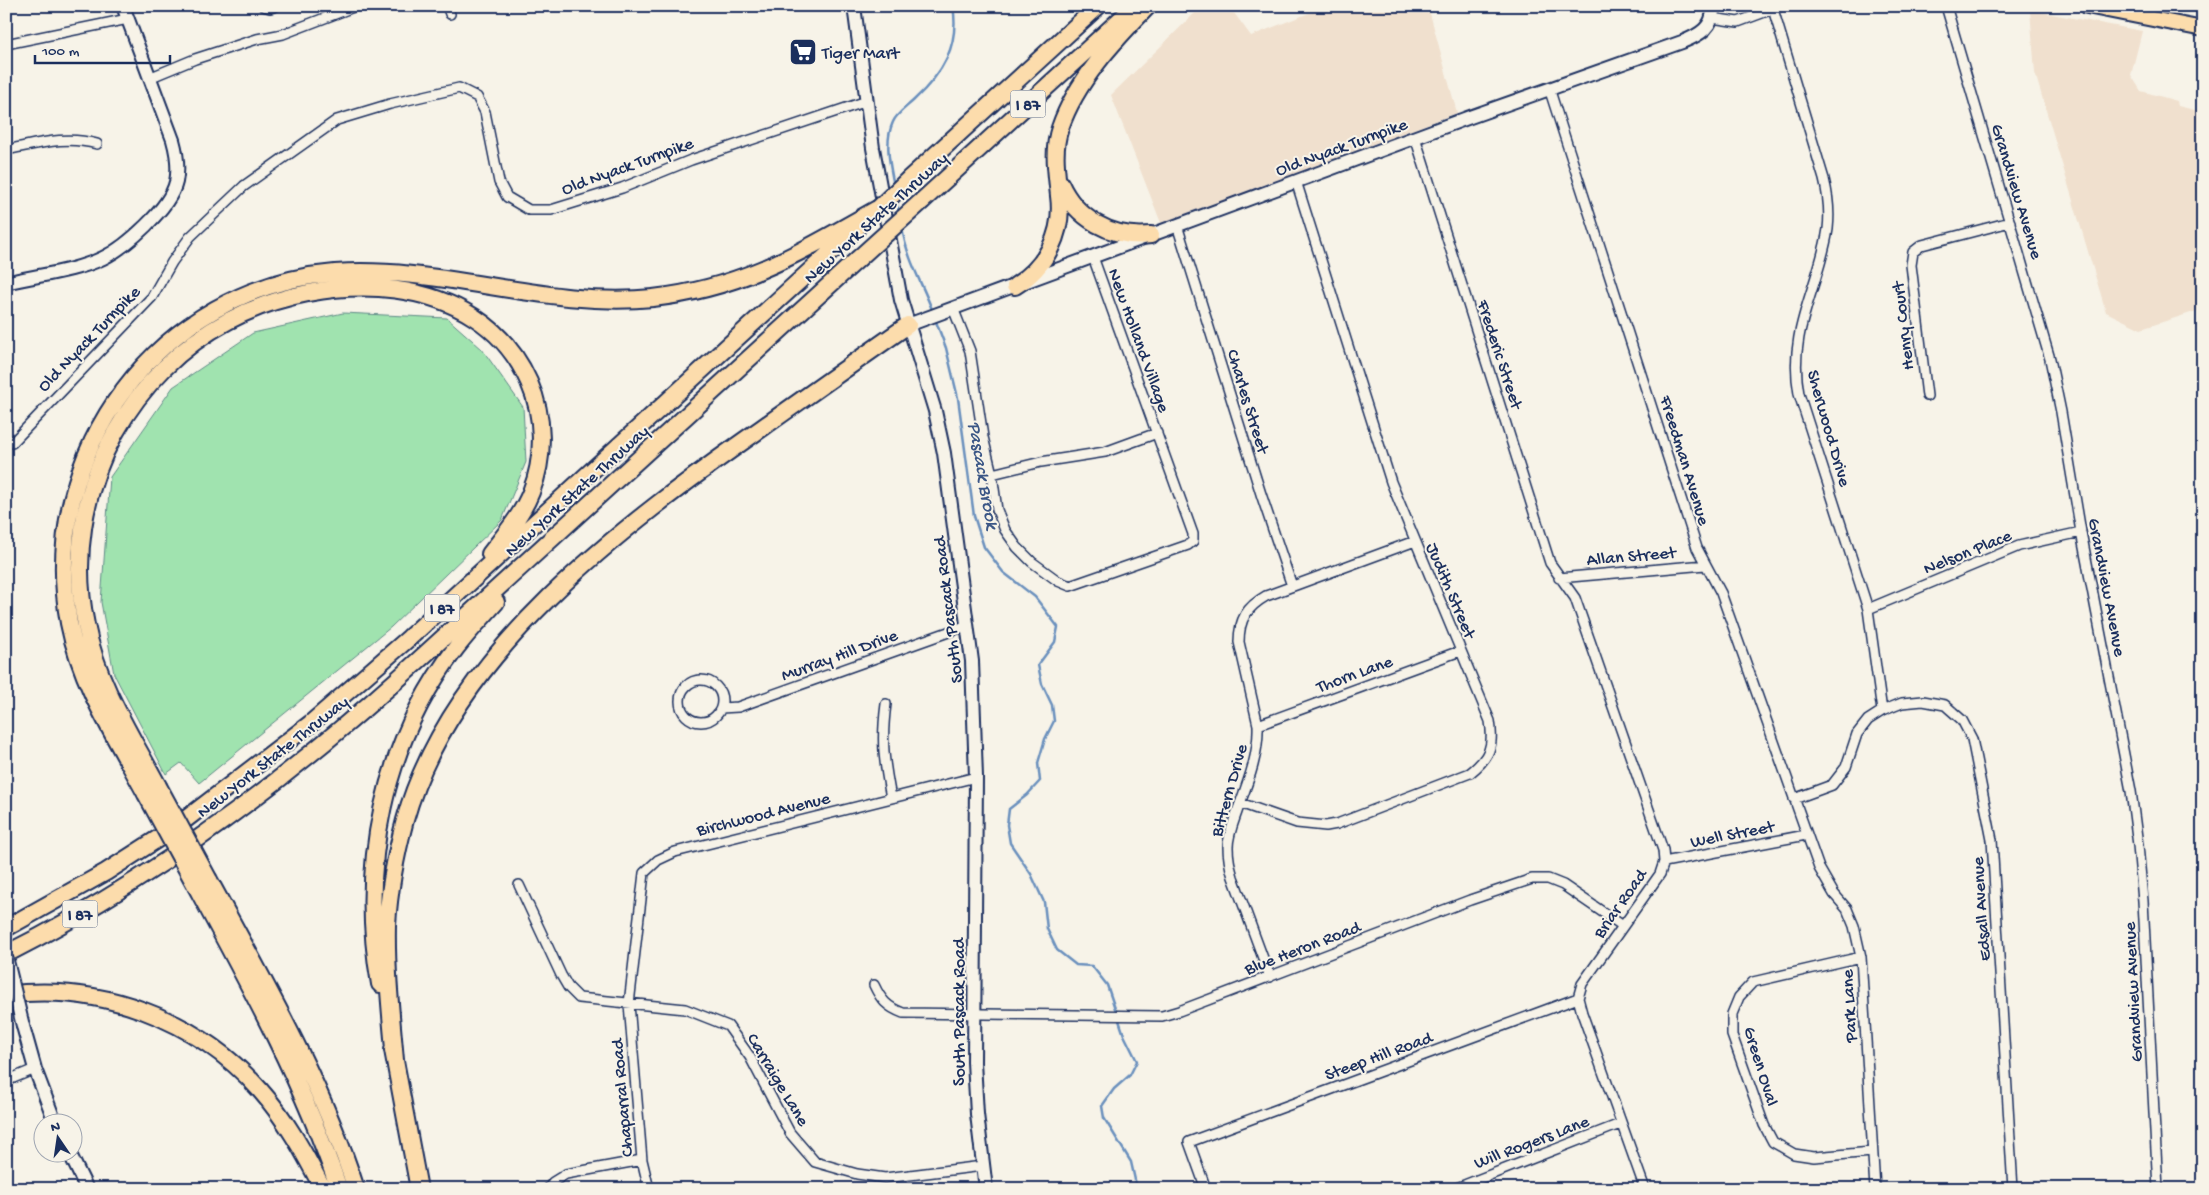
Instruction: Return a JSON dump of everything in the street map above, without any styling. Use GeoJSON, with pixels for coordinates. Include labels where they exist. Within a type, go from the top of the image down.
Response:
{"type":"FeatureCollection","features":[{"type":"Feature","properties":{"kind":"highway","name":"New York State Thruway"},"geometry":{"type":"LineString","coordinates":[[6,928],[106,872],[202,808],[310,724],[464,588],[838,237],[879,208],[1098,6]]}},
{"type":"Feature","properties":{"kind":"highway","name":"New York State Thruway"},"geometry":{"type":"LineString","coordinates":[[6,956],[118,892],[185,848],[265,790],[374,701],[1134,6]]}},
{"type":"Feature","properties":{"kind":"highway"},"geometry":{"type":"LineString","coordinates":[[1015,286],[1039,265],[1052,245],[1058,230],[1060,209],[1055,159],[1060,128],[1076,95],[1112,45],[1148,6]]}},
{"type":"Feature","properties":{"kind":"highway"},"geometry":{"type":"LineString","coordinates":[[1055,159],[1064,192],[1086,217],[1100,226],[1116,232],[1133,236],[1151,235]]}},
{"type":"Feature","properties":{"kind":"highway"},"geometry":{"type":"LineString","coordinates":[[356,1189],[331,1121],[305,1060],[203,884],[152,790],[94,697],[78,659],[67,611],[64,562],[66,529],[73,496],[89,450],[103,420],[143,366],[166,344],[206,314],[266,287],[314,275],[347,272],[386,273],[587,299],[653,298],[702,290],[748,276],[838,237]]}},
{"type":"Feature","properties":{"kind":"highway"},"geometry":{"type":"LineString","coordinates":[[152,790],[93,654],[81,594],[80,548],[92,486],[103,456],[117,429],[134,403],[154,378],[177,356],[202,337],[242,314],[271,303],[309,293],[348,288],[391,290],[434,298],[465,311],[492,330],[511,351],[530,385],[540,423],[540,454],[535,481],[524,506],[464,588]]}},
{"type":"Feature","properties":{"kind":"highway"},"geometry":{"type":"LineString","coordinates":[[395,1060],[387,943],[388,912],[395,866],[414,792],[431,754],[462,702],[524,625],[578,570],[623,530],[697,473],[908,325]]}},
{"type":"Feature","properties":{"kind":"highway"},"geometry":{"type":"LineString","coordinates":[[419,1189],[376,960],[371,895],[375,846],[388,783],[410,724],[445,663],[464,638],[552,539]]}},
{"type":"Feature","properties":{"kind":"highway"},"geometry":{"type":"LineString","coordinates":[[203,884],[290,1067],[316,1127],[339,1189]]}},
{"type":"Feature","properties":{"kind":"highway"},"geometry":{"type":"LineString","coordinates":[[6,995],[46,992],[102,998],[152,1014],[196,1036],[237,1066],[263,1094],[294,1136],[323,1189]]}},
{"type":"Feature","properties":{"kind":"main road"},"geometry":{"type":"LineString","coordinates":[[2087,6],[2203,29]]}},
{"type":"Feature","properties":{"kind":"street"},"geometry":{"type":"LineString","coordinates":[[6,282],[85,265],[103,258],[118,249],[155,215],[169,198],[176,183],[176,153],[123,6]]}},
{"type":"Feature","properties":{"kind":"street"},"geometry":{"type":"LineString","coordinates":[[262,6],[270,8],[276,6]]}},
{"type":"Feature","properties":{"kind":"street"},"geometry":{"type":"LineString","coordinates":[[150,78],[195,59],[257,39],[282,34],[356,6]]}},
{"type":"Feature","properties":{"kind":"street","name":"South Pascack Road"},"geometry":{"type":"LineString","coordinates":[[854,6],[890,245],[908,325],[936,411],[968,625],[974,695],[976,777],[974,1015],[977,1114],[986,1189]]}},
{"type":"Feature","properties":{"kind":"street","name":"Grandview Avenue"},"geometry":{"type":"LineString","coordinates":[[1946,6],[2050,359],[2131,791],[2138,845],[2158,1189]]}},
{"type":"Feature","properties":{"kind":"street","name":"Old Nyack Turnpike"},"geometry":{"type":"LineString","coordinates":[[908,325],[1415,137],[1692,38],[1706,29],[1713,12],[1738,22],[1777,8]]}},
{"type":"Feature","properties":{"kind":"street","name":"Sherwood Drive"},"geometry":{"type":"LineString","coordinates":[[1777,8],[1829,201],[1828,228],[1822,254],[1799,329],[1795,373],[1799,394],[1868,609],[1882,711]]}},
{"type":"Feature","properties":{"kind":"street"},"geometry":{"type":"LineString","coordinates":[[6,44],[128,19]]}},
{"type":"Feature","properties":{"kind":"street","name":"Old Nyack Turnpike"},"geometry":{"type":"LineString","coordinates":[[12,443],[152,297],[172,262],[190,238],[244,186],[337,120],[390,104],[459,88],[478,97],[486,112],[499,182],[507,197],[529,210],[551,210],[622,188],[661,174],[691,160],[867,101]]}},
{"type":"Feature","properties":{"kind":"street","name":"Freedman Avenue"},"geometry":{"type":"LineString","coordinates":[[1549,88],[1697,548],[1721,593],[1806,836]]}},
{"type":"Feature","properties":{"kind":"street","name":"Frederic Street"},"geometry":{"type":"LineString","coordinates":[[1415,137],[1550,563],[1559,578]]}},
{"type":"Feature","properties":{"kind":"street"},"geometry":{"type":"LineString","coordinates":[[6,150],[61,140],[79,139],[97,144]]}},
{"type":"Feature","properties":{"kind":"street","name":"Judith Street"},"geometry":{"type":"LineString","coordinates":[[1240,803],[1297,823],[1326,826],[1337,824],[1470,773],[1482,763],[1490,749],[1492,735],[1490,721],[1391,482],[1296,181]]}},
{"type":"Feature","properties":{"kind":"street","name":"Henry Court"},"geometry":{"type":"LineString","coordinates":[[1927,396],[1911,265],[1913,252],[1922,245],[2010,222]]}},
{"type":"Feature","properties":{"kind":"street","name":"Charles Street"},"geometry":{"type":"LineString","coordinates":[[1177,225],[1258,485],[1292,586]]}},
{"type":"Feature","properties":{"kind":"street","name":"New Holland Village"},"geometry":{"type":"LineString","coordinates":[[948,310],[970,351],[983,437],[992,474],[997,510],[1005,530],[1017,547],[1032,562],[1058,581],[1070,586],[1188,545],[1193,541],[1193,534],[1093,257]]}},
{"type":"Feature","properties":{"kind":"street","name":"New Holland Village"},"geometry":{"type":"LineString","coordinates":[[992,474],[1041,462],[1106,452],[1157,433]]}},
{"type":"Feature","properties":{"kind":"street","name":"Nelson Place"},"geometry":{"type":"LineString","coordinates":[[1868,609],[2019,546],[2081,532]]}},
{"type":"Feature","properties":{"kind":"street","name":"Bittern Drive"},"geometry":{"type":"LineString","coordinates":[[1270,977],[1232,878],[1229,860],[1228,845],[1256,755],[1258,726],[1239,642],[1239,628],[1244,615],[1253,604],[1266,596],[1415,541]]}},
{"type":"Feature","properties":{"kind":"street","name":"Allan Street"},"geometry":{"type":"LineString","coordinates":[[1559,578],[1705,565]]}},
{"type":"Feature","properties":{"kind":"street","name":"Briar Road"},"geometry":{"type":"LineString","coordinates":[[1559,578],[1575,598],[1663,850],[1664,862],[1660,874],[1582,984],[1578,998]]}},
{"type":"Feature","properties":{"kind":"street","name":"Murray Hill Drive"},"geometry":{"type":"LineString","coordinates":[[721,708],[738,707],[968,625]]}},
{"type":"Feature","properties":{"kind":"street","name":"Thorn Lane"},"geometry":{"type":"LineString","coordinates":[[1258,726],[1460,651]]}},
{"type":"Feature","properties":{"kind":"street","name":"Murray Hill Drive"},"geometry":{"type":"LineString","coordinates":[[708,682],[720,692],[721,708],[710,720],[694,721],[687,717],[682,710],[680,703],[681,695],[685,688],[692,683],[708,682]]}},
{"type":"Feature","properties":{"kind":"street","name":"Edsall Avenue"},"geometry":{"type":"LineString","coordinates":[[1794,800],[1832,785],[1846,767],[1857,734],[1868,720],[1882,711],[1902,703],[1916,701],[1945,705],[1962,720],[1972,740],[1992,840],[2013,1189]]}},
{"type":"Feature","properties":{"kind":"street"},"geometry":{"type":"LineString","coordinates":[[886,704],[882,731],[883,756],[892,798]]}},
{"type":"Feature","properties":{"kind":"street","name":"Birchwood Avenue"},"geometry":{"type":"LineString","coordinates":[[629,1004],[644,873],[658,860],[675,852],[976,777]]}},
{"type":"Feature","properties":{"kind":"street","name":"Well Street"},"geometry":{"type":"LineString","coordinates":[[1664,862],[1806,836]]}},
{"type":"Feature","properties":{"kind":"street","name":"Park Lane"},"geometry":{"type":"LineString","coordinates":[[1806,836],[1819,868],[1834,894],[1846,909],[1854,926],[1862,957],[1875,1189]]}},
{"type":"Feature","properties":{"kind":"street","name":"Blue Heron Road"},"geometry":{"type":"LineString","coordinates":[[874,985],[881,998],[890,1008],[903,1013],[1162,1016],[1270,977],[1470,900],[1532,879],[1548,879],[1563,885],[1623,926]]}},
{"type":"Feature","properties":{"kind":"street","name":"Carraige Lane"},"geometry":{"type":"LineString","coordinates":[[519,885],[568,987],[579,998],[685,1009],[728,1026],[750,1057],[790,1133],[815,1162],[857,1174],[885,1178],[983,1166]]}},
{"type":"Feature","properties":{"kind":"street"},"geometry":{"type":"LineString","coordinates":[[6,956],[35,1069],[51,1112]]}},
{"type":"Feature","properties":{"kind":"street","name":"Green Oval"},"geometry":{"type":"LineString","coordinates":[[1862,957],[1753,982],[1739,997],[1732,1014],[1732,1035],[1764,1125],[1773,1142],[1794,1154],[1814,1157],[1872,1152]]}},
{"type":"Feature","properties":{"kind":"street"},"geometry":{"type":"LineString","coordinates":[[1578,998],[1620,1124],[1645,1189]]}},
{"type":"Feature","properties":{"kind":"street","name":"Steep Hill Road"},"geometry":{"type":"LineString","coordinates":[[1206,1189],[1189,1142],[1578,998]]}},
{"type":"Feature","properties":{"kind":"street","name":"Chaparral Road"},"geometry":{"type":"LineString","coordinates":[[629,1004],[642,1160],[649,1189]]}},
{"type":"Feature","properties":{"kind":"street"},"geometry":{"type":"LineString","coordinates":[[6,1080],[35,1069]]}},
{"type":"Feature","properties":{"kind":"street","name":"Will Rogers Lane"},"geometry":{"type":"LineString","coordinates":[[1459,1188],[1620,1124]]}},
{"type":"Feature","properties":{"kind":"street"},"geometry":{"type":"LineString","coordinates":[[548,1189],[553,1182],[566,1174],[642,1160]]}},
{"type":"Feature","properties":{"kind":"street"},"geometry":{"type":"LineString","coordinates":[[74,1162],[87,1189]]}},
{"type":"Feature","properties":{"kind":"shaded area"},"geometry":{"type":"Polygon","coordinates":[[[1202,6],[1229,6],[1251,36],[1327,6],[1428,6],[1457,113],[1161,223],[1111,95],[1202,6]]]}},
{"type":"Feature","properties":{"kind":"shaded area"},"geometry":{"type":"Polygon","coordinates":[[[2030,10],[2142,31],[2131,75],[2141,91],[2177,101],[2178,106],[2203,112],[2203,234],[2200,247],[2203,255],[2203,309],[2141,329],[2106,312],[2035,73],[2030,10]]]}},
{"type":"Feature","properties":{"kind":"green space"},"geometry":{"type":"Polygon","coordinates":[[[343,313],[447,318],[482,349],[523,407],[526,462],[502,520],[391,627],[199,783],[181,763],[166,774],[114,674],[101,602],[110,477],[173,387],[253,333],[343,313]]]}},
{"type":"Feature","properties":{"kind":"waterway","name":"Pascack Brook"},"geometry":{"type":"LineString","coordinates":[[894,186],[888,146],[890,130],[897,116],[933,80],[947,58],[954,34],[953,6]]}},
{"type":"Feature","properties":{"kind":"waterway","name":"Pascack Brook"},"geometry":{"type":"LineString","coordinates":[[896,199],[899,213]]}},
{"type":"Feature","properties":{"kind":"waterway","name":"Pascack Brook"},"geometry":{"type":"LineString","coordinates":[[902,228],[911,261],[933,312]]}},
{"type":"Feature","properties":{"kind":"waterway","name":"Pascack Brook"},"geometry":{"type":"LineString","coordinates":[[935,319],[946,348],[958,398],[974,516],[984,547],[1003,572],[1035,597],[1058,627],[1055,642],[1038,665],[1042,684],[1052,705],[1054,721],[1045,739],[1038,763],[1040,781],[1027,795],[1009,809],[1007,825],[1010,843],[1031,874],[1044,902],[1047,929],[1057,950],[1076,965],[1092,966],[1107,985],[1124,1035],[1137,1061],[1130,1075],[1114,1089],[1102,1106],[1104,1118],[1131,1162],[1137,1189]]}},
{"type":"Feature","properties":{"kind":"place","name":"Tiger Mart"},"geometry":{"type":"Point","coordinates":[803,52]}}]}
